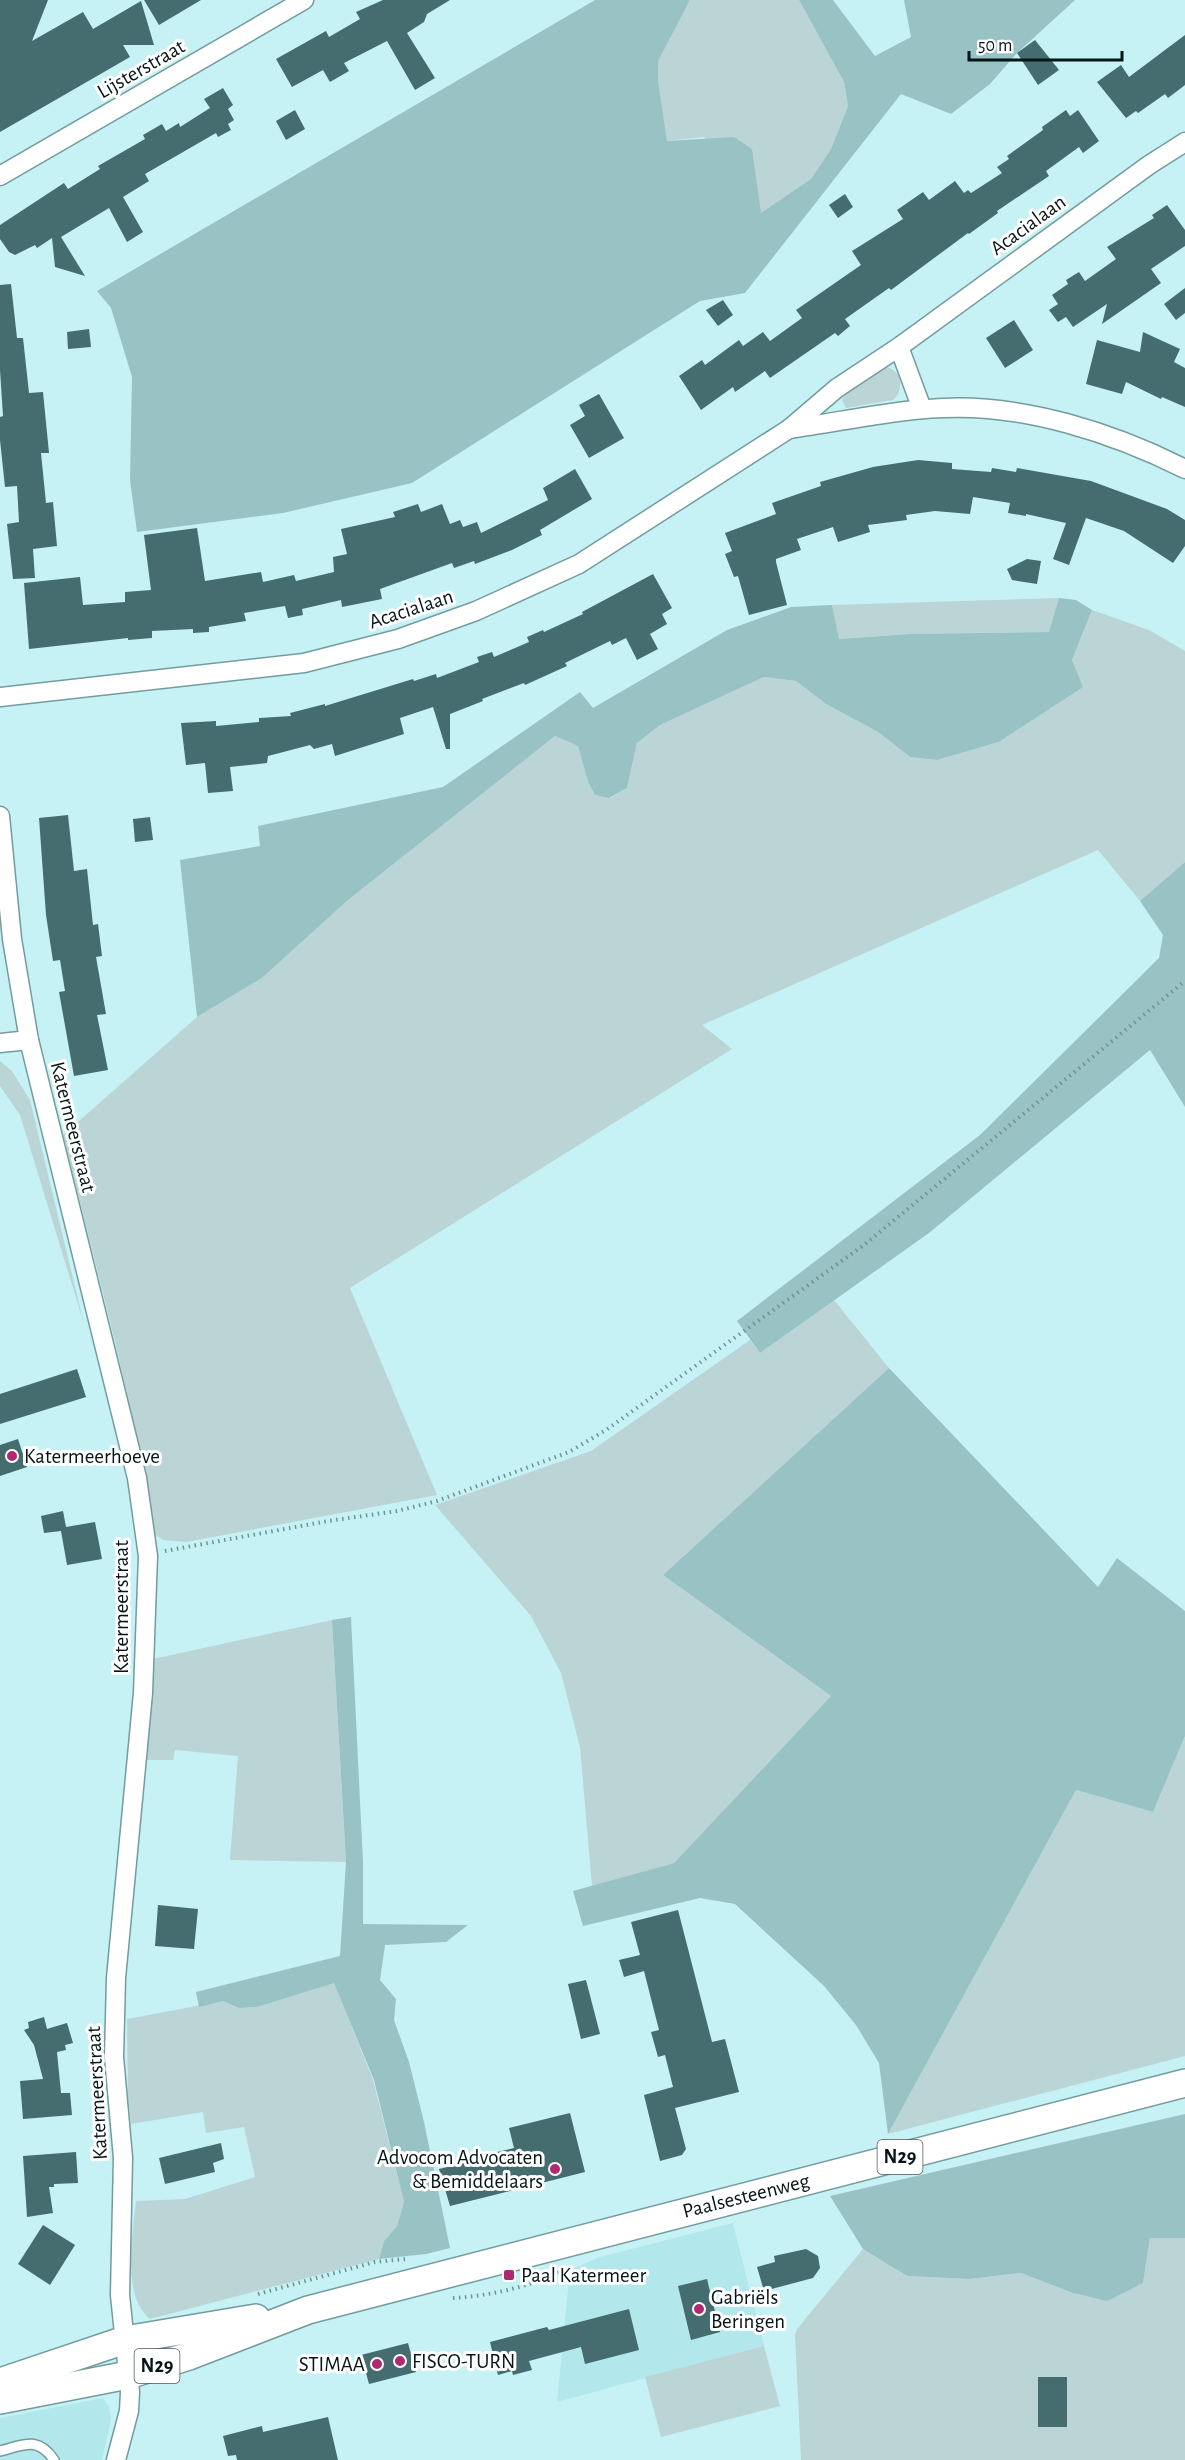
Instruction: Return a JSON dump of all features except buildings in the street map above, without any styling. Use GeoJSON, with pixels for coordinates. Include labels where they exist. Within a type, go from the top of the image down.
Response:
{"type":"FeatureCollection","features":[{"type":"Feature","properties":{"kind":"main road","name":"Paalsesteenweg"},"geometry":{"type":"LineString","coordinates":[[0,2382],[125,2340],[308,2310],[1185,2083]]}},
{"type":"Feature","properties":{"kind":"main road","name":"Paalsesteenweg"},"geometry":{"type":"LineString","coordinates":[[0,2400],[128,2375],[189,2356],[308,2310]]}},
{"type":"Feature","properties":{"kind":"street","name":"Lijsterstraat"},"geometry":{"type":"LineString","coordinates":[[0,176],[304,0]]}},
{"type":"Feature","properties":{"kind":"street","name":"Acacialaan"},"geometry":{"type":"LineString","coordinates":[[0,697],[304,663],[398,639],[476,611],[579,564],[789,429],[837,388],[899,347],[1149,165],[1185,142]]}},
{"type":"Feature","properties":{"kind":"street"},"geometry":{"type":"LineString","coordinates":[[899,347],[922,409]]}},
{"type":"Feature","properties":{"kind":"street","name":"Acacialaan"},"geometry":{"type":"LineString","coordinates":[[789,429],[922,409],[986,409],[1080,427],[1143,448],[1185,469]]}},
{"type":"Feature","properties":{"kind":"street","name":"Katermeerstraat"},"geometry":{"type":"LineString","coordinates":[[0,816],[12,939],[28,1041],[137,1478],[148,1556],[143,1693],[116,1978],[114,2057],[123,2158],[120,2268],[129,2411],[116,2460]]}},
{"type":"Feature","properties":{"kind":"street"},"geometry":{"type":"LineString","coordinates":[[0,1043],[28,1041]]}},
{"type":"Feature","properties":{"kind":"lane"},"geometry":{"type":"LineString","coordinates":[[0,2451],[31,2443],[46,2448],[54,2460]]}},
{"type":"Feature","properties":{"kind":"path"},"geometry":{"type":"LineString","coordinates":[[148,1556],[187,1546],[397,1511],[437,1501],[569,1452],[606,1430],[864,1245],[1185,981]]}},
{"type":"Feature","properties":{"kind":"shaded area"},"geometry":{"type":"Polygon","coordinates":[[[595,0],[690,0],[658,61],[658,81],[667,141],[734,137],[752,149],[761,213],[811,179],[831,149],[848,106],[844,82],[799,0],[833,0],[875,56],[911,37],[904,0],[1075,0],[1017,53],[990,84],[951,114],[901,94],[745,293],[700,301],[412,483],[283,513],[137,532],[130,480],[132,377],[111,308],[97,291],[595,0]]]}},
{"type":"Feature","properties":{"kind":"shaded area"},"geometry":{"type":"Polygon","coordinates":[[[690,0],[799,0],[844,82],[848,106],[831,149],[811,179],[761,214],[704,137],[667,141],[657,81],[657,61],[690,0]]]}},
{"type":"Feature","properties":{"kind":"shaded area"},"geometry":{"type":"Polygon","coordinates":[[[882,367],[894,370],[900,379],[899,390],[893,400],[846,408],[842,400],[845,393],[882,367]]]}},
{"type":"Feature","properties":{"kind":"shaded area"},"geometry":{"type":"Polygon","coordinates":[[[1059,598],[1050,632],[909,634],[838,639],[832,605],[1059,598]]]}},
{"type":"Feature","properties":{"kind":"shaded area"},"geometry":{"type":"Polygon","coordinates":[[[1059,598],[1076,600],[1092,610],[1072,660],[1083,687],[999,742],[937,760],[910,757],[878,732],[826,704],[796,681],[764,677],[660,725],[637,743],[627,788],[609,798],[595,795],[588,782],[578,746],[555,736],[348,900],[262,978],[197,1017],[180,860],[260,846],[258,826],[443,787],[580,692],[593,708],[727,630],[791,607],[832,605],[839,639],[909,634],[1049,632],[1059,598]]]}},
{"type":"Feature","properties":{"kind":"shaded area"},"geometry":{"type":"Polygon","coordinates":[[[1092,610],[1149,630],[1185,651],[1185,862],[1140,901],[1098,850],[702,1025],[732,1049],[350,1288],[437,1495],[186,1542],[163,1540],[154,1534],[125,1383],[63,1135],[197,1017],[262,978],[348,900],[555,736],[578,746],[588,782],[595,795],[610,798],[627,788],[637,743],[660,725],[764,677],[796,681],[826,704],[878,732],[910,757],[937,760],[999,742],[1082,687],[1072,660],[1092,610]]]}},
{"type":"Feature","properties":{"kind":"shaded area"},"geometry":{"type":"Polygon","coordinates":[[[1185,862],[1185,1107],[1150,1050],[929,1233],[760,1353],[737,1321],[980,1135],[1159,958],[1163,935],[1140,901],[1185,862]]]}},
{"type":"Feature","properties":{"kind":"shaded area"},"geometry":{"type":"Polygon","coordinates":[[[0,1061],[12,1071],[30,1100],[84,1324],[20,1115],[0,1086],[0,1061]]]}},
{"type":"Feature","properties":{"kind":"shaded area"},"geometry":{"type":"Polygon","coordinates":[[[834,1300],[889,1368],[663,1575],[831,1696],[674,1863],[592,1886],[580,1747],[561,1673],[531,1616],[435,1505],[591,1451],[750,1340],[760,1353],[834,1300]]]}},
{"type":"Feature","properties":{"kind":"shaded area"},"geometry":{"type":"Polygon","coordinates":[[[889,1368],[1098,1587],[1117,1558],[1185,1611],[1185,1736],[1153,1812],[1076,1790],[888,2134],[879,2063],[856,2025],[824,1986],[735,1904],[700,1898],[583,1926],[573,1891],[674,1863],[831,1696],[663,1575],[889,1368]]]}},
{"type":"Feature","properties":{"kind":"shaded area"},"geometry":{"type":"Polygon","coordinates":[[[351,1617],[363,1862],[363,1924],[468,1925],[446,1942],[385,1945],[380,1980],[396,1999],[394,2020],[409,2062],[424,2122],[450,2248],[426,2254],[379,2259],[384,2241],[397,2226],[404,2202],[374,2080],[334,1983],[257,2007],[239,2008],[223,2001],[199,2007],[196,1992],[340,1956],[346,1862],[332,1620],[351,1617]]]}},
{"type":"Feature","properties":{"kind":"shaded area"},"geometry":{"type":"Polygon","coordinates":[[[332,1620],[346,1862],[230,1860],[238,1756],[175,1750],[173,1760],[145,1760],[153,1659],[332,1620]]]}},
{"type":"Feature","properties":{"kind":"shaded area"},"geometry":{"type":"Polygon","coordinates":[[[1185,1736],[1185,2056],[888,2134],[1076,1790],[1153,1812],[1185,1736]]]}},
{"type":"Feature","properties":{"kind":"shaded area"},"geometry":{"type":"Polygon","coordinates":[[[334,1982],[373,2080],[404,2202],[397,2226],[384,2241],[379,2259],[150,2319],[141,2309],[132,2280],[131,2246],[136,2201],[185,2199],[255,2177],[244,2127],[206,2133],[203,2112],[131,2124],[128,2095],[127,2019],[223,2001],[239,2008],[257,2007],[334,1982]]]}},
{"type":"Feature","properties":{"kind":"shaded area"},"geometry":{"type":"Polygon","coordinates":[[[1185,2114],[1185,2238],[1150,2238],[1143,2283],[1107,2301],[1070,2292],[1021,2273],[969,2279],[907,2276],[863,2249],[830,2196],[1185,2114]]]}},
{"type":"Feature","properties":{"kind":"shaded area"},"geometry":{"type":"Polygon","coordinates":[[[733,2223],[764,2346],[557,2402],[570,2270],[600,2257],[733,2223]]]}},
{"type":"Feature","properties":{"kind":"shaded area"},"geometry":{"type":"Polygon","coordinates":[[[1150,2238],[1185,2238],[1185,2460],[801,2460],[795,2335],[797,2329],[863,2249],[907,2276],[969,2279],[1021,2273],[1070,2292],[1143,2283],[1150,2238]]]}},
{"type":"Feature","properties":{"kind":"shaded area"},"geometry":{"type":"Polygon","coordinates":[[[764,2346],[780,2406],[661,2437],[645,2377],[764,2346]]]}},
{"type":"Feature","properties":{"kind":"shaded area"},"geometry":{"type":"Polygon","coordinates":[[[103,2398],[109,2407],[111,2419],[102,2460],[0,2460],[0,2418],[103,2398]]]}},
{"type":"Feature","properties":{"kind":"place","name":"Katermeerhoeve"},"geometry":{"type":"Point","coordinates":[12,1456]}},
{"type":"Feature","properties":{"kind":"place","name":"Advocom Advocaten & Bemiddelaars"},"geometry":{"type":"Point","coordinates":[555,2169]}},
{"type":"Feature","properties":{"kind":"place","name":"Paal Katermeer"},"geometry":{"type":"Point","coordinates":[509,2275]}},
{"type":"Feature","properties":{"kind":"place","name":"Gabriëls Beringen"},"geometry":{"type":"Point","coordinates":[699,2309]}},
{"type":"Feature","properties":{"kind":"place","name":"FISCO-TURN"},"geometry":{"type":"Point","coordinates":[400,2361]}},
{"type":"Feature","properties":{"kind":"place","name":"STIMAA"},"geometry":{"type":"Point","coordinates":[377,2364]}}]}
